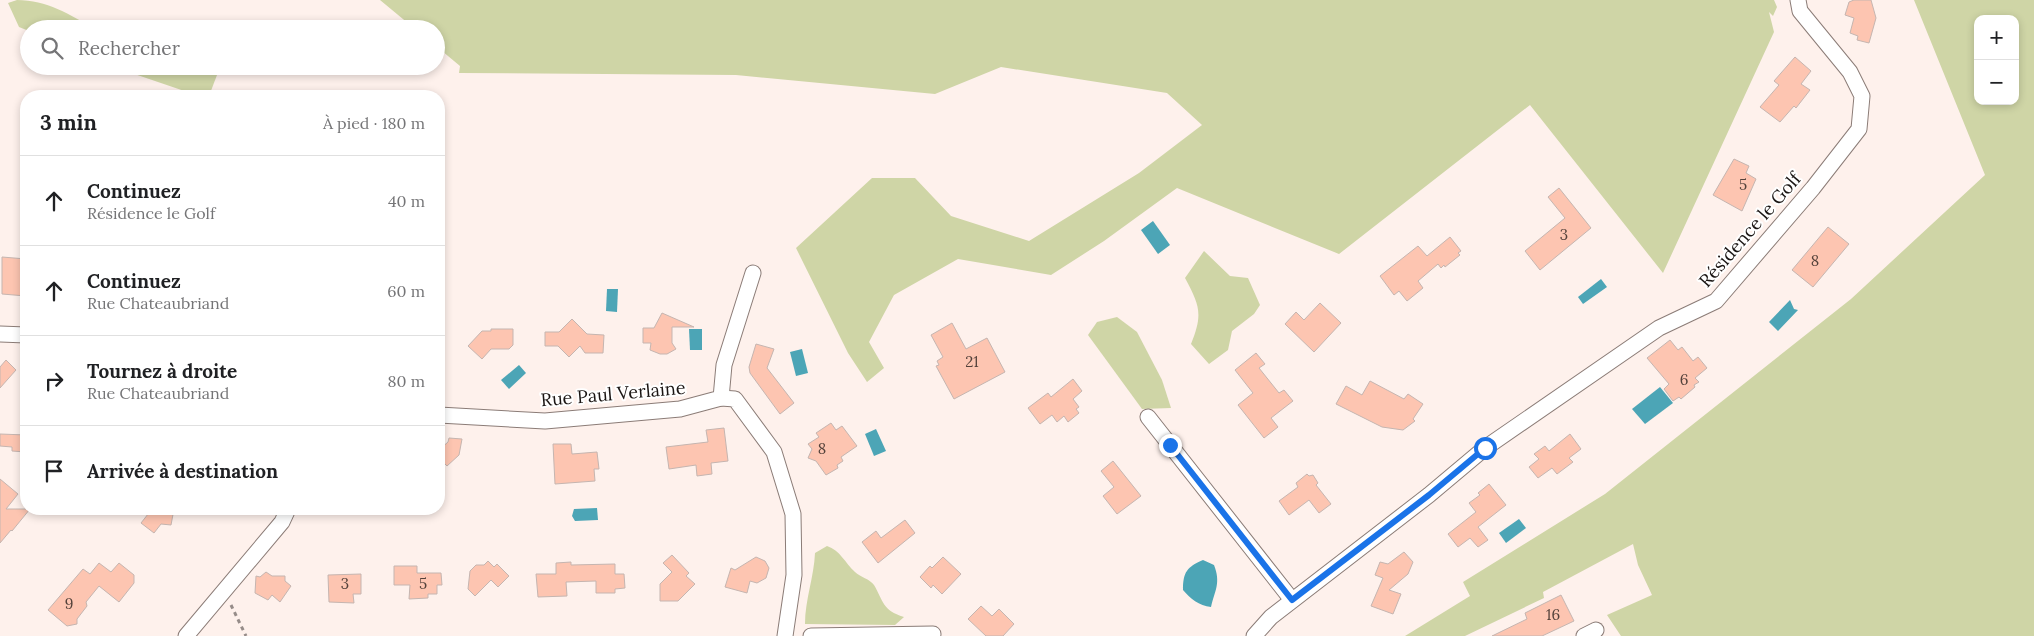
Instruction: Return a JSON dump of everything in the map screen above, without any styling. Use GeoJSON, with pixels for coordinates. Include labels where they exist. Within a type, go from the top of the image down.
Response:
{"type":"FeatureCollection","features":[{"type":"Feature","properties":{"kind":"street","name":"Résidence le Golf"},"geometry":{"type":"LineString","coordinates":[[1254,636],[1271,616],[1429,495],[1485,448],[1659,328],[1716,301],[1813,188],[1859,130],[1862,96],[1850,72],[1800,11],[1798,0]]}},
{"type":"Feature","properties":{"kind":"street"},"geometry":{"type":"LineString","coordinates":[[753,273],[724,365],[721,398],[735,399],[774,452],[792,514],[794,575],[785,636]]}},
{"type":"Feature","properties":{"kind":"street"},"geometry":{"type":"LineString","coordinates":[[0,334],[20,335]]}},
{"type":"Feature","properties":{"kind":"street","name":"Rue Paul Verlaine"},"geometry":{"type":"LineString","coordinates":[[445,415],[545,421],[680,409],[721,398]]}},
{"type":"Feature","properties":{"kind":"street"},"geometry":{"type":"LineString","coordinates":[[1148,417],[1292,600]]}},
{"type":"Feature","properties":{"kind":"street"},"geometry":{"type":"LineString","coordinates":[[187,636],[224,589],[282,522],[285,515]]}},
{"type":"Feature","properties":{"kind":"street"},"geometry":{"type":"LineString","coordinates":[[811,636],[933,634]]}},
{"type":"Feature","properties":{"kind":"path"},"geometry":{"type":"LineString","coordinates":[[224,589],[246,636]]}},
{"type":"Feature","properties":{"kind":"green space"},"geometry":{"type":"Polygon","coordinates":[[[17,0],[38,2],[67,13],[79,20],[20,20],[20,27],[8,3],[17,0]]]}},
{"type":"Feature","properties":{"kind":"green space"},"geometry":{"type":"Polygon","coordinates":[[[380,0],[1774,0],[1777,7],[1773,16],[1769,12],[1774,32],[1663,273],[1530,105],[1339,254],[1177,188],[1104,241],[1051,275],[958,259],[894,295],[869,342],[884,368],[867,382],[848,353],[796,248],[872,178],[915,178],[951,216],[1029,241],[1139,173],[1202,125],[1167,93],[1001,67],[935,94],[736,75],[459,73],[460,66],[445,54],[445,20],[404,20],[380,0]]]}},
{"type":"Feature","properties":{"kind":"green space"},"geometry":{"type":"Polygon","coordinates":[[[1914,0],[2034,0],[2034,636],[1621,636],[1607,615],[1652,595],[1638,565],[1633,544],[1543,592],[1544,598],[1465,636],[1405,636],[1470,596],[1463,582],[1605,494],[1851,299],[1985,175],[1914,0]]]}},
{"type":"Feature","properties":{"kind":"green space"},"geometry":{"type":"Polygon","coordinates":[[[137,75],[217,75],[211,90],[181,90],[137,75]]]}},
{"type":"Feature","properties":{"kind":"green space"},"geometry":{"type":"Polygon","coordinates":[[[1204,251],[1230,276],[1248,278],[1260,305],[1254,314],[1232,331],[1228,350],[1209,364],[1191,344],[1197,325],[1198,310],[1197,303],[1185,278],[1204,251]]]}},
{"type":"Feature","properties":{"kind":"green space"},"geometry":{"type":"Polygon","coordinates":[[[1117,317],[1137,332],[1162,380],[1171,408],[1142,409],[1088,335],[1097,322],[1117,317]]]}},
{"type":"Feature","properties":{"kind":"green space"},"geometry":{"type":"Polygon","coordinates":[[[827,546],[839,554],[857,574],[874,585],[887,608],[904,617],[895,625],[805,624],[806,606],[815,553],[827,546]]]}},
{"type":"Feature","properties":{"kind":"water"},"geometry":{"type":"Polygon","coordinates":[[[1153,221],[1170,245],[1158,254],[1141,230],[1153,221]]]}},
{"type":"Feature","properties":{"kind":"water"},"geometry":{"type":"Polygon","coordinates":[[[1601,279],[1607,287],[1583,304],[1578,297],[1601,279]]]}},
{"type":"Feature","properties":{"kind":"water"},"geometry":{"type":"Polygon","coordinates":[[[607,289],[618,289],[617,312],[606,311],[607,289]]]}},
{"type":"Feature","properties":{"kind":"water"},"geometry":{"type":"Polygon","coordinates":[[[1790,300],[1794,309],[1798,310],[1778,331],[1769,322],[1790,300]]]}},
{"type":"Feature","properties":{"kind":"water"},"geometry":{"type":"Polygon","coordinates":[[[689,329],[702,329],[702,350],[690,350],[689,329]]]}},
{"type":"Feature","properties":{"kind":"water"},"geometry":{"type":"Polygon","coordinates":[[[802,349],[808,373],[796,376],[790,352],[802,349]]]}},
{"type":"Feature","properties":{"kind":"water"},"geometry":{"type":"Polygon","coordinates":[[[519,365],[526,373],[509,389],[501,380],[519,365]]]}},
{"type":"Feature","properties":{"kind":"water"},"geometry":{"type":"Polygon","coordinates":[[[1660,387],[1673,403],[1645,424],[1632,409],[1660,387]]]}},
{"type":"Feature","properties":{"kind":"water"},"geometry":{"type":"Polygon","coordinates":[[[876,429],[886,451],[874,456],[865,434],[876,429]]]}},
{"type":"Feature","properties":{"kind":"water"},"geometry":{"type":"Polygon","coordinates":[[[597,508],[598,520],[575,521],[572,516],[574,509],[597,508]]]}},
{"type":"Feature","properties":{"kind":"water"},"geometry":{"type":"Polygon","coordinates":[[[1519,519],[1526,528],[1506,543],[1499,533],[1519,519]]]}},
{"type":"Feature","properties":{"kind":"water"},"geometry":{"type":"Polygon","coordinates":[[[1203,560],[1214,565],[1216,571],[1217,586],[1211,607],[1195,601],[1183,590],[1187,571],[1193,565],[1203,560]]]}},
{"type":"Feature","properties":{"kind":"building"},"geometry":{"type":"Polygon","coordinates":[[[1854,0],[1871,0],[1876,18],[1869,43],[1857,40],[1858,36],[1850,33],[1854,18],[1845,15],[1849,2],[1854,0]]]}},
{"type":"Feature","properties":{"kind":"building"},"geometry":{"type":"Polygon","coordinates":[[[1795,57],[1811,71],[1801,84],[1810,90],[1796,108],[1794,106],[1780,122],[1760,107],[1779,85],[1774,81],[1795,57]]]}},
{"type":"Feature","properties":{"kind":"building"},"geometry":{"type":"Polygon","coordinates":[[[1734,159],[1749,166],[1746,173],[1756,179],[1742,211],[1713,195],[1734,159]]]}},
{"type":"Feature","properties":{"kind":"building"},"geometry":{"type":"Polygon","coordinates":[[[1559,188],[1591,228],[1540,270],[1525,251],[1565,218],[1548,197],[1559,188]]]}},
{"type":"Feature","properties":{"kind":"building"},"geometry":{"type":"Polygon","coordinates":[[[1828,227],[1849,244],[1813,287],[1792,270],[1828,227]]]}},
{"type":"Feature","properties":{"kind":"building"},"geometry":{"type":"Polygon","coordinates":[[[1450,237],[1461,251],[1458,253],[1460,255],[1445,267],[1444,265],[1441,268],[1438,264],[1418,281],[1423,288],[1407,301],[1399,291],[1394,295],[1380,276],[1418,246],[1427,256],[1450,237]]]}},
{"type":"Feature","properties":{"kind":"building"},"geometry":{"type":"Polygon","coordinates":[[[2,257],[20,258],[20,296],[2,294],[2,257]]]}},
{"type":"Feature","properties":{"kind":"building"},"geometry":{"type":"Polygon","coordinates":[[[1320,303],[1341,323],[1314,352],[1285,324],[1296,312],[1304,320],[1320,303]]]}},
{"type":"Feature","properties":{"kind":"building"},"geometry":{"type":"Polygon","coordinates":[[[662,313],[694,327],[672,327],[672,343],[676,349],[667,354],[660,354],[650,350],[651,343],[643,343],[643,328],[654,328],[662,313]]]}},
{"type":"Feature","properties":{"kind":"building"},"geometry":{"type":"Polygon","coordinates":[[[572,319],[587,334],[604,335],[603,353],[585,353],[580,346],[569,357],[558,346],[545,346],[545,332],[559,332],[572,319]]]}},
{"type":"Feature","properties":{"kind":"building"},"geometry":{"type":"Polygon","coordinates":[[[952,323],[966,349],[987,338],[1005,372],[954,399],[936,366],[939,365],[937,361],[943,357],[931,335],[952,323]]]}},
{"type":"Feature","properties":{"kind":"building"},"geometry":{"type":"Polygon","coordinates":[[[491,329],[513,329],[513,345],[509,349],[491,349],[482,359],[468,346],[482,331],[491,331],[491,329]]]}},
{"type":"Feature","properties":{"kind":"building"},"geometry":{"type":"Polygon","coordinates":[[[1670,340],[1678,350],[1682,347],[1693,361],[1698,357],[1707,368],[1695,378],[1699,382],[1694,385],[1695,387],[1681,399],[1679,397],[1673,401],[1664,389],[1669,384],[1647,358],[1670,340]]]}},
{"type":"Feature","properties":{"kind":"building"},"geometry":{"type":"Polygon","coordinates":[[[756,344],[774,349],[767,368],[794,403],[780,414],[750,373],[749,367],[756,344]]]}},
{"type":"Feature","properties":{"kind":"building"},"geometry":{"type":"Polygon","coordinates":[[[1256,353],[1265,364],[1259,368],[1279,393],[1284,390],[1293,401],[1271,418],[1278,427],[1264,438],[1238,405],[1253,393],[1235,370],[1256,353]]]}},
{"type":"Feature","properties":{"kind":"building"},"geometry":{"type":"Polygon","coordinates":[[[6,360],[16,370],[0,388],[0,367],[6,360]]]}},
{"type":"Feature","properties":{"kind":"building"},"geometry":{"type":"Polygon","coordinates":[[[1073,379],[1082,391],[1073,399],[1079,407],[1076,409],[1079,413],[1068,422],[1064,416],[1057,422],[1052,415],[1040,424],[1028,408],[1048,393],[1051,397],[1073,379]]]}},
{"type":"Feature","properties":{"kind":"building"},"geometry":{"type":"Polygon","coordinates":[[[1370,381],[1404,399],[1408,394],[1423,404],[1413,419],[1415,421],[1403,430],[1382,427],[1336,404],[1346,386],[1362,395],[1370,381]]]}},
{"type":"Feature","properties":{"kind":"building"},"geometry":{"type":"Polygon","coordinates":[[[831,423],[836,430],[842,426],[857,446],[841,457],[843,461],[837,465],[838,468],[826,475],[816,461],[808,458],[812,449],[808,444],[819,437],[816,433],[831,423]]]}},
{"type":"Feature","properties":{"kind":"building"},"geometry":{"type":"Polygon","coordinates":[[[724,428],[728,461],[711,463],[712,474],[697,476],[696,465],[669,469],[666,447],[708,442],[706,430],[724,428]]]}},
{"type":"Feature","properties":{"kind":"building"},"geometry":{"type":"Polygon","coordinates":[[[0,434],[20,435],[20,452],[12,451],[12,447],[0,446],[0,434]]]}},
{"type":"Feature","properties":{"kind":"building"},"geometry":{"type":"Polygon","coordinates":[[[1570,434],[1581,449],[1569,458],[1573,462],[1557,474],[1552,468],[1538,478],[1529,467],[1539,459],[1534,454],[1545,446],[1549,451],[1570,434]]]}},
{"type":"Feature","properties":{"kind":"building"},"geometry":{"type":"Polygon","coordinates":[[[449,438],[462,439],[459,455],[447,466],[445,464],[445,445],[449,438]]]}},
{"type":"Feature","properties":{"kind":"building"},"geometry":{"type":"Polygon","coordinates":[[[553,444],[571,444],[572,454],[597,452],[599,469],[594,469],[595,481],[555,484],[553,444]]]}},
{"type":"Feature","properties":{"kind":"building"},"geometry":{"type":"Polygon","coordinates":[[[1113,461],[1141,496],[1117,514],[1103,496],[1114,487],[1101,471],[1113,461]]]}},
{"type":"Feature","properties":{"kind":"building"},"geometry":{"type":"Polygon","coordinates":[[[1307,474],[1309,476],[1313,475],[1318,483],[1316,485],[1331,504],[1319,513],[1309,500],[1289,515],[1279,501],[1298,487],[1296,483],[1307,474]]]}},
{"type":"Feature","properties":{"kind":"building"},"geometry":{"type":"Polygon","coordinates":[[[0,479],[18,494],[6,509],[20,509],[20,515],[25,515],[0,543],[0,479]]]}},
{"type":"Feature","properties":{"kind":"building"},"geometry":{"type":"Polygon","coordinates":[[[1489,484],[1506,505],[1478,527],[1488,540],[1478,547],[1470,538],[1458,547],[1448,534],[1476,512],[1469,503],[1480,495],[1478,493],[1489,484]]]}},
{"type":"Feature","properties":{"kind":"building"},"geometry":{"type":"Polygon","coordinates":[[[147,515],[173,515],[171,525],[161,524],[154,533],[141,523],[147,515]]]}},
{"type":"Feature","properties":{"kind":"building"},"geometry":{"type":"Polygon","coordinates":[[[905,520],[915,533],[878,563],[862,542],[876,531],[881,538],[905,520]]]}},
{"type":"Feature","properties":{"kind":"building"},"geometry":{"type":"Polygon","coordinates":[[[1404,552],[1413,562],[1408,574],[1389,590],[1401,594],[1393,614],[1371,606],[1383,578],[1375,575],[1380,562],[1388,564],[1404,552]]]}},
{"type":"Feature","properties":{"kind":"building"},"geometry":{"type":"Polygon","coordinates":[[[672,555],[689,573],[686,576],[695,584],[678,601],[660,601],[660,584],[672,572],[663,563],[672,555]]]}},
{"type":"Feature","properties":{"kind":"building"},"geometry":{"type":"Polygon","coordinates":[[[756,557],[765,561],[769,568],[766,578],[757,583],[750,581],[747,593],[725,587],[731,568],[735,570],[756,557]]]}},
{"type":"Feature","properties":{"kind":"building"},"geometry":{"type":"Polygon","coordinates":[[[943,557],[961,574],[942,594],[933,585],[931,588],[920,577],[930,566],[932,568],[943,557]]]}},
{"type":"Feature","properties":{"kind":"building"},"geometry":{"type":"Polygon","coordinates":[[[488,561],[494,567],[497,564],[509,576],[498,587],[491,580],[475,596],[468,589],[470,571],[476,565],[484,565],[488,561]]]}},
{"type":"Feature","properties":{"kind":"building"},"geometry":{"type":"Polygon","coordinates":[[[571,562],[571,565],[615,564],[615,574],[624,574],[625,588],[615,589],[615,593],[596,593],[596,581],[566,582],[567,596],[538,597],[536,574],[556,574],[556,563],[571,562]]]}},
{"type":"Feature","properties":{"kind":"building"},"geometry":{"type":"Polygon","coordinates":[[[99,563],[111,572],[119,563],[134,575],[134,583],[119,602],[99,586],[86,602],[87,606],[77,619],[77,624],[67,626],[48,610],[83,569],[90,574],[99,563]]]}},
{"type":"Feature","properties":{"kind":"building"},"geometry":{"type":"Polygon","coordinates":[[[394,566],[417,566],[417,573],[441,573],[442,585],[437,585],[437,594],[428,594],[428,598],[409,599],[410,585],[394,585],[394,566]]]}},
{"type":"Feature","properties":{"kind":"building"},"geometry":{"type":"Polygon","coordinates":[[[266,572],[272,576],[285,576],[285,581],[291,586],[280,602],[272,595],[268,600],[255,593],[256,576],[260,577],[266,572]]]}},
{"type":"Feature","properties":{"kind":"building"},"geometry":{"type":"Polygon","coordinates":[[[361,574],[361,594],[353,594],[354,603],[329,602],[328,575],[361,574]]]}},
{"type":"Feature","properties":{"kind":"building"},"geometry":{"type":"Polygon","coordinates":[[[1561,595],[1574,621],[1542,636],[1492,636],[1527,619],[1525,613],[1561,595]]]}},
{"type":"Feature","properties":{"kind":"building"},"geometry":{"type":"Polygon","coordinates":[[[981,606],[992,616],[999,609],[1014,624],[1003,636],[986,636],[968,619],[981,606]]]}},
{"type":"Feature","properties":{"kind":"route"},"geometry":{"type":"LineString","coordinates":[[1170,445],[1292,600],[1429,495],[1485,448]]}}]}
